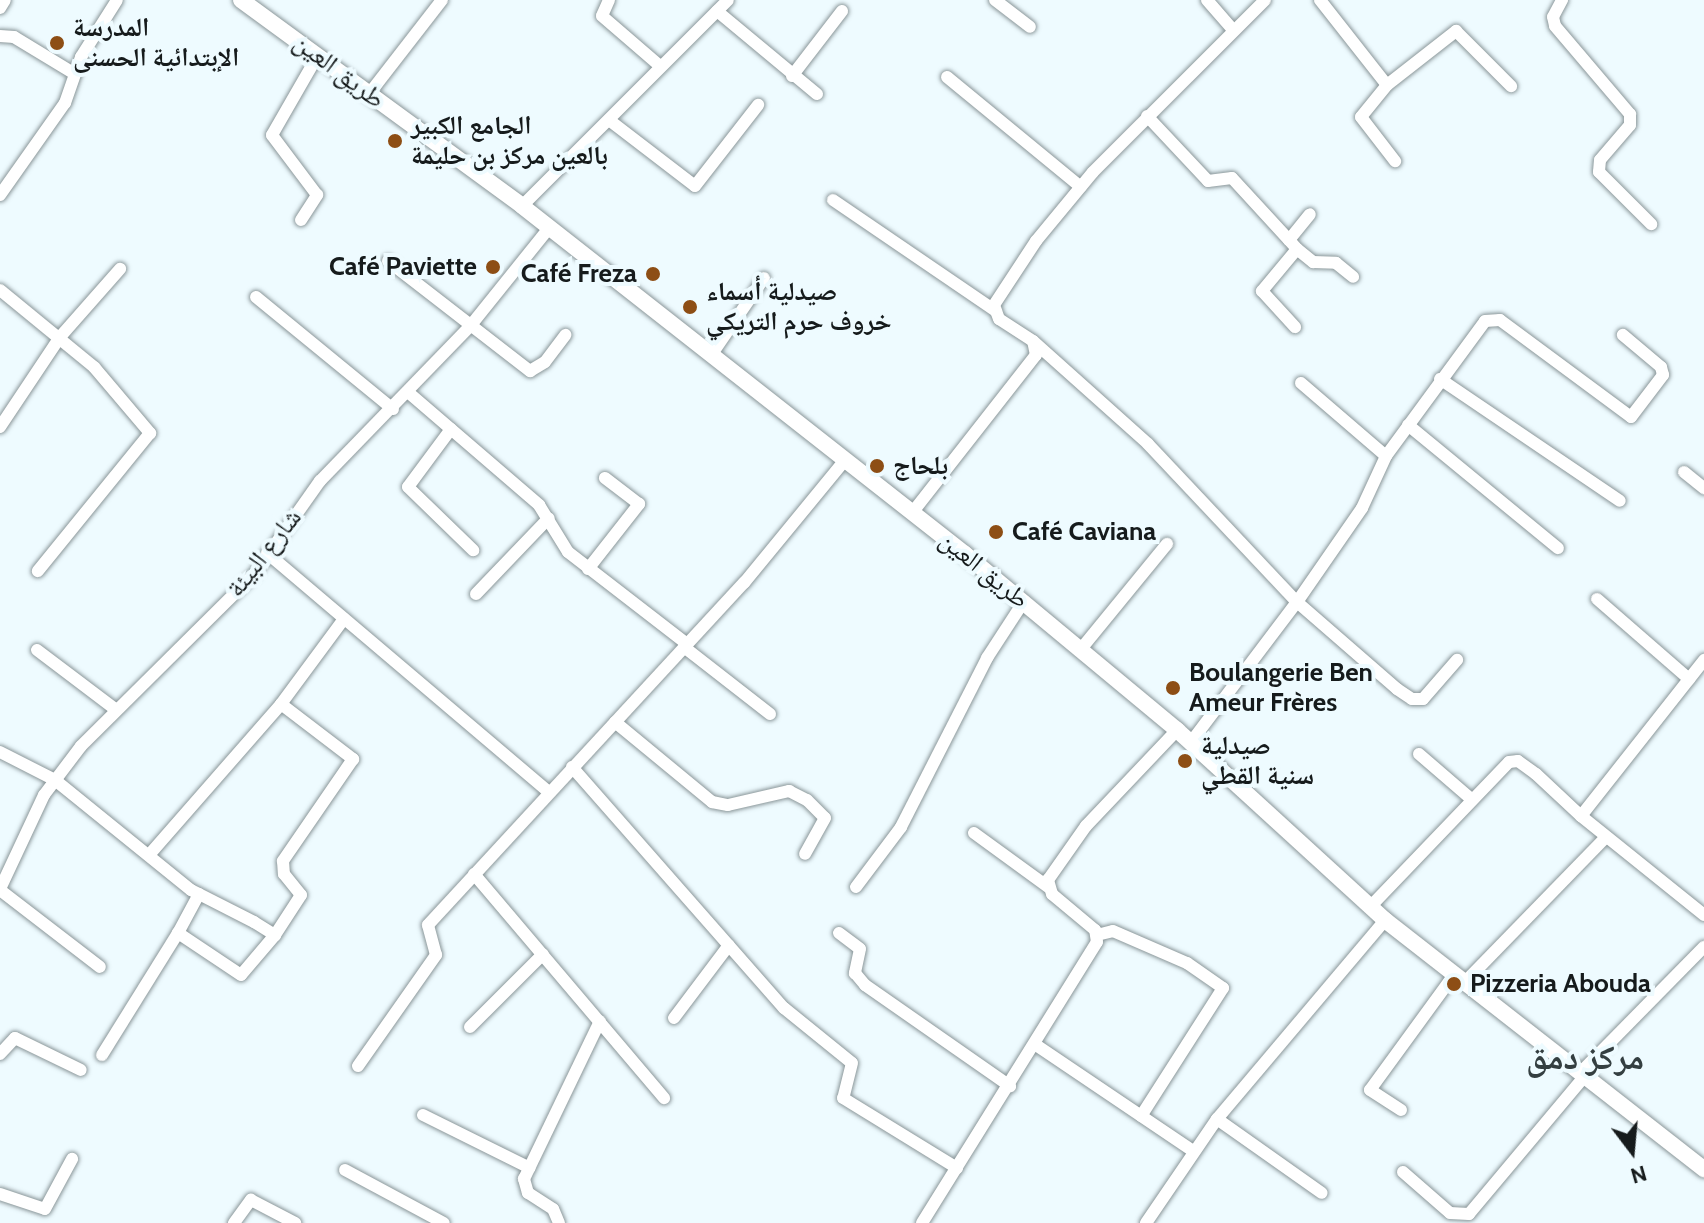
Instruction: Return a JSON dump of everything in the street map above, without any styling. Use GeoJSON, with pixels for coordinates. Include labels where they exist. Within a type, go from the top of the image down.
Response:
{"type":"FeatureCollection","features":[{"type":"Feature","properties":{"kind":"main road","name":"طريق العين"},"geometry":{"type":"LineString","coordinates":[[241,0],[522,206],[1024,601],[1191,742],[1385,920],[1704,1169]]}},
{"type":"Feature","properties":{"kind":"street"},"geometry":{"type":"LineString","coordinates":[[0,8],[5,0]]}},
{"type":"Feature","properties":{"kind":"street"},"geometry":{"type":"LineString","coordinates":[[0,195],[65,103],[75,74],[117,0]]}},
{"type":"Feature","properties":{"kind":"street"},"geometry":{"type":"LineString","coordinates":[[369,94],[442,0]]}},
{"type":"Feature","properties":{"kind":"street"},"geometry":{"type":"LineString","coordinates":[[609,0],[602,16],[660,66]]}},
{"type":"Feature","properties":{"kind":"street"},"geometry":{"type":"LineString","coordinates":[[522,206],[728,0]]}},
{"type":"Feature","properties":{"kind":"street"},"geometry":{"type":"LineString","coordinates":[[995,0],[1030,27]]}},
{"type":"Feature","properties":{"kind":"street"},"geometry":{"type":"LineString","coordinates":[[1207,0],[1232,29]]}},
{"type":"Feature","properties":{"kind":"street"},"geometry":{"type":"LineString","coordinates":[[996,311],[995,301],[1081,187],[1232,29],[1265,0]]}},
{"type":"Feature","properties":{"kind":"street"},"geometry":{"type":"LineString","coordinates":[[1320,0],[1387,85]]}},
{"type":"Feature","properties":{"kind":"street"},"geometry":{"type":"LineString","coordinates":[[1562,0],[1553,17],[1555,26],[1630,114],[1630,125],[1600,160],[1599,172],[1651,224]]}},
{"type":"Feature","properties":{"kind":"street"},"geometry":{"type":"LineString","coordinates":[[717,11],[817,94]]}},
{"type":"Feature","properties":{"kind":"street"},"geometry":{"type":"LineString","coordinates":[[792,76],[842,11]]}},
{"type":"Feature","properties":{"kind":"street"},"geometry":{"type":"LineString","coordinates":[[1395,161],[1361,117],[1387,85],[1456,31],[1511,86]]}},
{"type":"Feature","properties":{"kind":"street"},"geometry":{"type":"LineString","coordinates":[[0,36],[14,37],[75,74]]}},
{"type":"Feature","properties":{"kind":"street"},"geometry":{"type":"LineString","coordinates":[[301,220],[317,195],[272,135],[318,55]]}},
{"type":"Feature","properties":{"kind":"street"},"geometry":{"type":"LineString","coordinates":[[947,77],[1081,187]]}},
{"type":"Feature","properties":{"kind":"street"},"geometry":{"type":"LineString","coordinates":[[609,120],[695,186],[758,105]]}},
{"type":"Feature","properties":{"kind":"street"},"geometry":{"type":"LineString","coordinates":[[1147,116],[1208,181],[1232,178],[1293,245],[1313,262],[1336,263],[1353,277]]}},
{"type":"Feature","properties":{"kind":"street"},"geometry":{"type":"LineString","coordinates":[[833,200],[996,311],[1033,341],[1148,444],[1297,602],[1412,699],[1423,699],[1457,660]]}},
{"type":"Feature","properties":{"kind":"street"},"geometry":{"type":"LineString","coordinates":[[1295,327],[1262,291],[1310,214]]}},
{"type":"Feature","properties":{"kind":"street","name":"شارع البيئة"},"geometry":{"type":"LineString","coordinates":[[0,890],[55,780],[115,709],[156,674],[255,573],[320,481],[409,393],[471,325],[549,228]]}},
{"type":"Feature","properties":{"kind":"street"},"geometry":{"type":"LineString","coordinates":[[388,261],[530,371],[545,362],[565,335]]}},
{"type":"Feature","properties":{"kind":"street"},"geometry":{"type":"LineString","coordinates":[[0,427],[60,337],[120,269]]}},
{"type":"Feature","properties":{"kind":"street"},"geometry":{"type":"LineString","coordinates":[[712,354],[764,278]]}},
{"type":"Feature","properties":{"kind":"street"},"geometry":{"type":"LineString","coordinates":[[0,290],[60,337],[115,387],[150,433],[38,571]]}},
{"type":"Feature","properties":{"kind":"street"},"geometry":{"type":"LineString","coordinates":[[256,297],[393,409]]}},
{"type":"Feature","properties":{"kind":"street"},"geometry":{"type":"LineString","coordinates":[[1191,742],[1297,602],[1362,508],[1386,456],[1485,321],[1495,318],[1634,416],[1663,375],[1623,335]]}},
{"type":"Feature","properties":{"kind":"street"},"geometry":{"type":"LineString","coordinates":[[912,513],[1036,355],[1033,341]]}},
{"type":"Feature","properties":{"kind":"street"},"geometry":{"type":"LineString","coordinates":[[1440,379],[1620,501]]}},
{"type":"Feature","properties":{"kind":"street"},"geometry":{"type":"LineString","coordinates":[[1301,383],[1386,456]]}},
{"type":"Feature","properties":{"kind":"street"},"geometry":{"type":"LineString","coordinates":[[409,393],[549,518],[556,539],[588,569],[770,714]]}},
{"type":"Feature","properties":{"kind":"street"},"geometry":{"type":"LineString","coordinates":[[1408,425],[1558,548]]}},
{"type":"Feature","properties":{"kind":"street"},"geometry":{"type":"LineString","coordinates":[[451,429],[408,487],[473,550]]}},
{"type":"Feature","properties":{"kind":"street"},"geometry":{"type":"LineString","coordinates":[[358,1066],[436,955],[428,925],[686,646],[845,460]]}},
{"type":"Feature","properties":{"kind":"street"},"geometry":{"type":"LineString","coordinates":[[1684,472],[1704,488]]}},
{"type":"Feature","properties":{"kind":"street"},"geometry":{"type":"LineString","coordinates":[[588,569],[639,504],[605,478]]}},
{"type":"Feature","properties":{"kind":"street"},"geometry":{"type":"LineString","coordinates":[[476,594],[549,518]]}},
{"type":"Feature","properties":{"kind":"street"},"geometry":{"type":"LineString","coordinates":[[1081,649],[1167,544]]}},
{"type":"Feature","properties":{"kind":"street"},"geometry":{"type":"LineString","coordinates":[[267,553],[549,792]]}},
{"type":"Feature","properties":{"kind":"street"},"geometry":{"type":"LineString","coordinates":[[1597,599],[1689,679]]}},
{"type":"Feature","properties":{"kind":"street"},"geometry":{"type":"LineString","coordinates":[[856,887],[901,827],[987,658],[1024,601]]}},
{"type":"Feature","properties":{"kind":"street"},"geometry":{"type":"LineString","coordinates":[[149,855],[281,704],[344,619]]}},
{"type":"Feature","properties":{"kind":"street"},"geometry":{"type":"LineString","coordinates":[[37,650],[115,709]]}},
{"type":"Feature","properties":{"kind":"street"},"geometry":{"type":"LineString","coordinates":[[1581,816],[1704,660]]}},
{"type":"Feature","properties":{"kind":"street"},"geometry":{"type":"LineString","coordinates":[[178,933],[241,975],[275,935],[301,895],[284,874],[283,861],[353,759],[281,704]]}},
{"type":"Feature","properties":{"kind":"street"},"geometry":{"type":"LineString","coordinates":[[615,722],[712,802],[728,805],[789,791],[807,800],[826,815],[805,854]]}},
{"type":"Feature","properties":{"kind":"street"},"geometry":{"type":"LineString","coordinates":[[1048,887],[1048,880],[1086,826],[1177,730]]}},
{"type":"Feature","properties":{"kind":"street"},"geometry":{"type":"LineString","coordinates":[[0,752],[55,780],[199,894],[275,935]]}},
{"type":"Feature","properties":{"kind":"street"},"geometry":{"type":"LineString","coordinates":[[1419,754],[1470,798]]}},
{"type":"Feature","properties":{"kind":"street"},"geometry":{"type":"LineString","coordinates":[[1370,907],[1470,798],[1514,760],[1604,839],[1704,915]]}},
{"type":"Feature","properties":{"kind":"street"},"geometry":{"type":"LineString","coordinates":[[572,767],[784,1008],[852,1063],[842,1093],[847,1102],[957,1168]]}},
{"type":"Feature","properties":{"kind":"street"},"geometry":{"type":"LineString","coordinates":[[974,833],[1048,887],[1097,935]]}},
{"type":"Feature","properties":{"kind":"street"},"geometry":{"type":"LineString","coordinates":[[1401,1110],[1370,1090],[1459,979],[1604,839]]}},
{"type":"Feature","properties":{"kind":"street"},"geometry":{"type":"LineString","coordinates":[[474,874],[664,1098]]}},
{"type":"Feature","properties":{"kind":"street"},"geometry":{"type":"LineString","coordinates":[[0,890],[100,967]]}},
{"type":"Feature","properties":{"kind":"street"},"geometry":{"type":"LineString","coordinates":[[102,1055],[199,894]]}},
{"type":"Feature","properties":{"kind":"street"},"geometry":{"type":"LineString","coordinates":[[1146,1223],[1217,1119],[1385,920]]}},
{"type":"Feature","properties":{"kind":"street"},"geometry":{"type":"LineString","coordinates":[[1097,935],[1113,931],[1187,963],[1223,988],[1141,1116]]}},
{"type":"Feature","properties":{"kind":"street"},"geometry":{"type":"LineString","coordinates":[[839,933],[860,949],[855,973],[865,985],[1010,1086]]}},
{"type":"Feature","properties":{"kind":"street"},"geometry":{"type":"LineString","coordinates":[[922,1223],[1036,1045],[1091,954],[1097,935]]}},
{"type":"Feature","properties":{"kind":"street"},"geometry":{"type":"LineString","coordinates":[[674,1018],[729,945]]}},
{"type":"Feature","properties":{"kind":"street"},"geometry":{"type":"LineString","coordinates":[[1403,1172],[1450,1213],[1469,1214],[1582,1075],[1704,947]]}},
{"type":"Feature","properties":{"kind":"street"},"geometry":{"type":"LineString","coordinates":[[470,1027],[543,954]]}},
{"type":"Feature","properties":{"kind":"street"},"geometry":{"type":"LineString","coordinates":[[559,1223],[553,1209],[524,1188],[530,1168],[600,1021]]}},
{"type":"Feature","properties":{"kind":"street"},"geometry":{"type":"LineString","coordinates":[[0,1054],[15,1038],[81,1070]]}},
{"type":"Feature","properties":{"kind":"street"},"geometry":{"type":"LineString","coordinates":[[1036,1045],[1193,1151]]}},
{"type":"Feature","properties":{"kind":"street"},"geometry":{"type":"LineString","coordinates":[[423,1115],[530,1168]]}},
{"type":"Feature","properties":{"kind":"street"},"geometry":{"type":"LineString","coordinates":[[1217,1119],[1322,1193]]}},
{"type":"Feature","properties":{"kind":"street"},"geometry":{"type":"LineString","coordinates":[[0,1194],[45,1209],[72,1159]]}},
{"type":"Feature","properties":{"kind":"street"},"geometry":{"type":"LineString","coordinates":[[345,1170],[444,1223]]}},
{"type":"Feature","properties":{"kind":"street"},"geometry":{"type":"LineString","coordinates":[[234,1223],[251,1200],[295,1223]]}},
{"type":"Feature","properties":{"kind":"place","name":"المدرسة الإبتدائية الحسنى"},"geometry":{"type":"Point","coordinates":[57,43]}},
{"type":"Feature","properties":{"kind":"place","name":"الجامع الكبير بالعين مركز بن حليمة"},"geometry":{"type":"Point","coordinates":[395,141]}},
{"type":"Feature","properties":{"kind":"place","name":"Café Paviette"},"geometry":{"type":"Point","coordinates":[493,267]}},
{"type":"Feature","properties":{"kind":"place","name":"Café Freza"},"geometry":{"type":"Point","coordinates":[653,274]}},
{"type":"Feature","properties":{"kind":"place","name":"صيدلية أسماء خروف حرم التريكي"},"geometry":{"type":"Point","coordinates":[690,307]}},
{"type":"Feature","properties":{"kind":"place","name":"بلحاج"},"geometry":{"type":"Point","coordinates":[877,466]}},
{"type":"Feature","properties":{"kind":"place","name":"Café Caviana"},"geometry":{"type":"Point","coordinates":[996,532]}},
{"type":"Feature","properties":{"kind":"place","name":"Boulangerie Ben Ameur Frères"},"geometry":{"type":"Point","coordinates":[1173,688]}},
{"type":"Feature","properties":{"kind":"place","name":"صيدلية سنية القطي"},"geometry":{"type":"Point","coordinates":[1185,761]}},
{"type":"Feature","properties":{"kind":"place","name":"Pizzeria Abouda"},"geometry":{"type":"Point","coordinates":[1454,984]}},
{"type":"Feature","properties":{"kind":"district","name":"مركز دمق"},"geometry":{"type":"Point","coordinates":[1585,1058]}}]}
